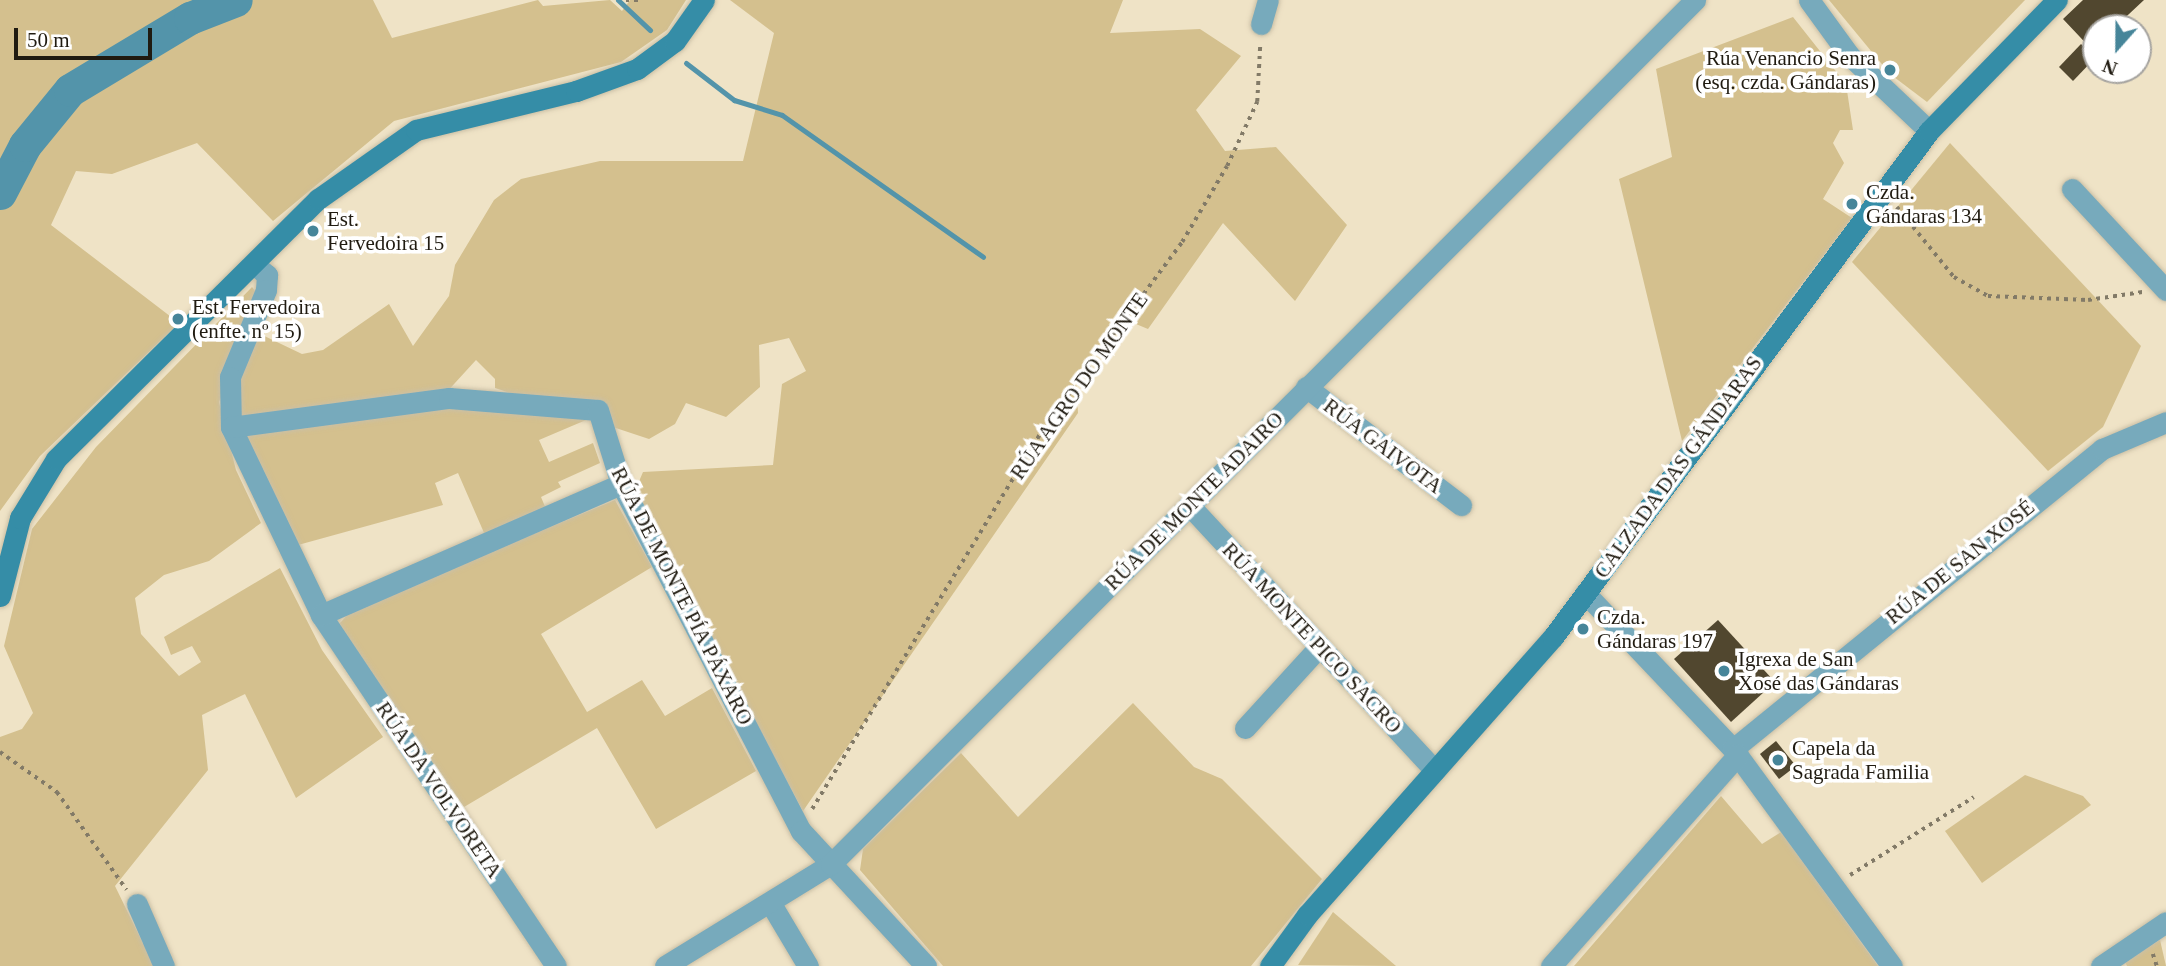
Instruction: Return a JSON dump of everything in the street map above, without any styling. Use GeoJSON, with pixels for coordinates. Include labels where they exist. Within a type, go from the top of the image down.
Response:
{"type":"FeatureCollection","features":[{"type":"Feature","properties":{"kind":"main road"},"geometry":{"type":"LineString","coordinates":[[0,596],[10,544],[41,478],[318,199],[384,149],[455,116],[576,92],[637,69],[675,41],[704,0]]}},
{"type":"Feature","properties":{"kind":"main road","name":"CALZADA DAS GÁNDARAS"},"geometry":{"type":"LineString","coordinates":[[1270,966],[1585,593],[1929,131],[2057,0]]}},
{"type":"Feature","properties":{"kind":"street"},"geometry":{"type":"LineString","coordinates":[[1261,24],[1268,0]]}},
{"type":"Feature","properties":{"kind":"street","name":"RÚA DE MONTE ADAIRO"},"geometry":{"type":"LineString","coordinates":[[665,966],[771,904],[831,864],[1695,0]]}},
{"type":"Feature","properties":{"kind":"street"},"geometry":{"type":"LineString","coordinates":[[1809,0],[1849,55],[1929,131]]}},
{"type":"Feature","properties":{"kind":"street"},"geometry":{"type":"LineString","coordinates":[[2072,189],[2162,286]]}},
{"type":"Feature","properties":{"kind":"street","name":"RÚA DA VOLVORETA"},"geometry":{"type":"LineString","coordinates":[[255,265],[267,275],[266,290],[230,377],[231,427],[321,615],[556,966]]}},
{"type":"Feature","properties":{"kind":"street","name":"RÚA GAIVOTA"},"geometry":{"type":"LineString","coordinates":[[1306,387],[1461,505]]}},
{"type":"Feature","properties":{"kind":"street","name":"RÚA DE MONTE PÍA PÁXARO"},"geometry":{"type":"LineString","coordinates":[[231,427],[449,398],[598,410],[621,484],[801,831],[926,966]]}},
{"type":"Feature","properties":{"kind":"street","name":"RÚA DE SAN XOSÉ"},"geometry":{"type":"LineString","coordinates":[[1551,966],[1736,752],[2102,449],[2166,422]]}},
{"type":"Feature","properties":{"kind":"street"},"geometry":{"type":"LineString","coordinates":[[321,615],[621,484]]}},
{"type":"Feature","properties":{"kind":"street","name":"RÚA MONTE PICO SACRO"},"geometry":{"type":"LineString","coordinates":[[1189,505],[1435,771]]}},
{"type":"Feature","properties":{"kind":"street"},"geometry":{"type":"LineString","coordinates":[[1585,593],[1736,752],[1892,966]]}},
{"type":"Feature","properties":{"kind":"street"},"geometry":{"type":"LineString","coordinates":[[1245,728],[1319,647]]}},
{"type":"Feature","properties":{"kind":"street"},"geometry":{"type":"LineString","coordinates":[[137,904],[164,966]]}},
{"type":"Feature","properties":{"kind":"street"},"geometry":{"type":"LineString","coordinates":[[771,904],[808,966]]}},
{"type":"Feature","properties":{"kind":"street"},"geometry":{"type":"LineString","coordinates":[[2101,966],[2166,922]]}},
{"type":"Feature","properties":{"kind":"path"},"geometry":{"type":"LineString","coordinates":[[626,0],[643,0]]}},
{"type":"Feature","properties":{"kind":"path","name":"RÚA AGRO DO MONTE"},"geometry":{"type":"LineString","coordinates":[[801,831],[1042,430],[1182,242],[1227,166],[1257,103],[1261,24]]}},
{"type":"Feature","properties":{"kind":"path"},"geometry":{"type":"LineString","coordinates":[[1894,205],[1954,277],[1988,296],[2088,300],[2143,292],[2162,286]]}},
{"type":"Feature","properties":{"kind":"path"},"geometry":{"type":"LineString","coordinates":[[0,752],[57,792],[137,904]]}},
{"type":"Feature","properties":{"kind":"path"},"geometry":{"type":"LineString","coordinates":[[1834,886],[1974,797]]}},
{"type":"Feature","properties":{"kind":"shaded area"},"geometry":{"type":"Polygon","coordinates":[[[0,0],[373,0],[392,38],[538,0],[543,6],[610,0],[622,11],[630,0],[686,0],[667,30],[621,62],[394,121],[273,221],[197,143],[112,174],[76,171],[51,225],[179,323],[40,456],[0,511],[0,0]]]}},
{"type":"Feature","properties":{"kind":"shaded area"},"geometry":{"type":"Polygon","coordinates":[[[730,0],[1123,0],[1110,33],[1200,29],[1241,56],[1196,110],[1225,151],[1276,147],[1347,225],[1295,301],[1223,223],[1148,329],[1119,317],[1076,379],[1078,413],[803,811],[634,493],[643,472],[773,465],[782,384],[806,371],[789,338],[759,345],[760,387],[726,417],[686,403],[675,424],[649,439],[495,388],[495,379],[476,360],[444,395],[237,419],[237,383],[256,332],[302,354],[323,350],[389,304],[413,346],[449,296],[455,265],[494,200],[521,179],[600,161],[743,161],[774,33],[730,0]]]}},
{"type":"Feature","properties":{"kind":"shaded area"},"geometry":{"type":"Polygon","coordinates":[[[1829,0],[2025,0],[1927,102],[1890,74],[1829,0]]]}},
{"type":"Feature","properties":{"kind":"shaded area"},"geometry":{"type":"Polygon","coordinates":[[[1793,17],[1846,84],[1853,130],[1840,130],[1833,143],[1844,163],[1823,199],[1852,218],[1682,441],[1619,179],[1672,157],[1656,69],[1793,17]]]}},
{"type":"Feature","properties":{"kind":"shaded area"},"geometry":{"type":"Polygon","coordinates":[[[1950,143],[2141,346],[2103,427],[2048,471],[1852,262],[1950,143]]]}},
{"type":"Feature","properties":{"kind":"shaded area"},"geometry":{"type":"Polygon","coordinates":[[[252,287],[259,296],[219,402],[236,470],[261,523],[209,561],[164,575],[135,598],[141,634],[179,676],[201,662],[192,646],[171,655],[164,637],[280,568],[322,650],[383,737],[296,798],[245,694],[202,715],[208,770],[115,886],[154,966],[0,966],[0,737],[22,729],[33,713],[4,646],[32,529],[96,447],[252,287]]]}},
{"type":"Feature","properties":{"kind":"shaded area"},"geometry":{"type":"Polygon","coordinates":[[[463,403],[581,411],[586,420],[539,440],[549,462],[593,443],[600,463],[558,482],[561,487],[541,497],[546,509],[485,535],[458,473],[435,483],[443,505],[298,545],[243,434],[463,403]]]}},
{"type":"Feature","properties":{"kind":"shaded area"},"geometry":{"type":"Polygon","coordinates":[[[615,500],[652,567],[541,634],[587,712],[642,680],[665,716],[712,688],[756,771],[656,829],[597,728],[464,807],[342,638],[340,623],[352,610],[615,500]]]}},
{"type":"Feature","properties":{"kind":"shaded area"},"geometry":{"type":"Polygon","coordinates":[[[1133,703],[1194,767],[1222,779],[1322,879],[1251,966],[943,966],[860,870],[863,849],[961,753],[1018,817],[1133,703]]]}},
{"type":"Feature","properties":{"kind":"shaded area"},"geometry":{"type":"Polygon","coordinates":[[[2025,775],[2083,796],[2091,805],[1982,883],[1945,831],[2025,775]]]}},
{"type":"Feature","properties":{"kind":"shaded area"},"geometry":{"type":"Polygon","coordinates":[[[1721,796],[1762,844],[1781,832],[1878,966],[1574,966],[1721,796]]]}},
{"type":"Feature","properties":{"kind":"shaded area"},"geometry":{"type":"Polygon","coordinates":[[[1333,912],[1396,966],[1298,965],[1333,912]]]}},
{"type":"Feature","properties":{"kind":"shaded area"},"geometry":{"type":"Polygon","coordinates":[[[2160,940],[2166,966],[2127,966],[2125,962],[2160,940]]]}},
{"type":"Feature","properties":{"kind":"building"},"geometry":{"type":"Polygon","coordinates":[[[2083,0],[2144,0],[2129,14],[2082,14],[2082,39],[2063,19],[2083,0]]]}},
{"type":"Feature","properties":{"kind":"building"},"geometry":{"type":"Polygon","coordinates":[[[2082,45],[2082,72],[2073,81],[2059,67],[2082,45]]]}},
{"type":"Feature","properties":{"kind":"building","name":"Igrexa de San Xosé das Gándaras"},"geometry":{"type":"Polygon","coordinates":[[[1718,620],[1775,682],[1731,722],[1674,659],[1718,620]]]}},
{"type":"Feature","properties":{"kind":"building","name":"Capela da Sagrada Familia"},"geometry":{"type":"Polygon","coordinates":[[[1776,741],[1796,766],[1779,779],[1760,754],[1776,741]]]}},
{"type":"Feature","properties":{"kind":"waterway"},"geometry":{"type":"LineString","coordinates":[[0,193],[25,145],[70,90],[190,18],[236,0]]}},
{"type":"Feature","properties":{"kind":"waterway"},"geometry":{"type":"LineString","coordinates":[[618,0],[650,30]]}},
{"type":"Feature","properties":{"kind":"waterway"},"geometry":{"type":"LineString","coordinates":[[686,63],[734,100],[782,115],[983,257]]}},
{"type":"Feature","properties":{"kind":"place","name":"Rúa Venancio Senra (esq. czda. Gándaras)"},"geometry":{"type":"Point","coordinates":[1890,70]}},
{"type":"Feature","properties":{"kind":"place","name":"Czda. Gándaras 134"},"geometry":{"type":"Point","coordinates":[1852,204]}},
{"type":"Feature","properties":{"kind":"place","name":"Est. Fervedoira 15"},"geometry":{"type":"Point","coordinates":[313,231]}},
{"type":"Feature","properties":{"kind":"place","name":"Est. Fervedoira (enfte. nº 15)"},"geometry":{"type":"Point","coordinates":[178,319]}},
{"type":"Feature","properties":{"kind":"place","name":"Czda. Gándaras 197"},"geometry":{"type":"Point","coordinates":[1583,629]}},
{"type":"Feature","properties":{"kind":"place","name":"Igrexa de San Xosé das Gándaras"},"geometry":{"type":"Point","coordinates":[1724,671]}},
{"type":"Feature","properties":{"kind":"place","name":"Capela da Sagrada Familia"},"geometry":{"type":"Point","coordinates":[1778,760]}}]}
